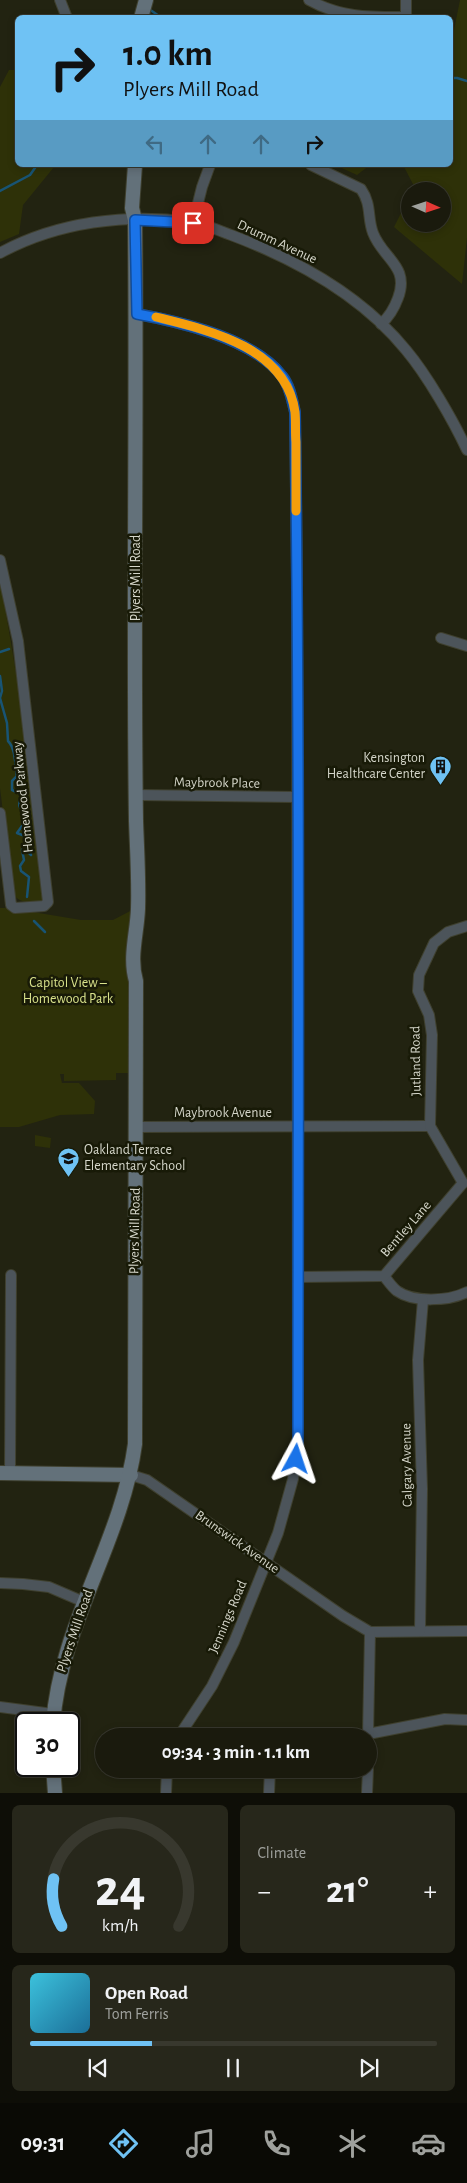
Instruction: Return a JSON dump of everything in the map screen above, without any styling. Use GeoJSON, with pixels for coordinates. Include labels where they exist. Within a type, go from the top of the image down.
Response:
{"type":"FeatureCollection","features":[{"type":"Feature","properties":{"kind":"street"},"geometry":{"type":"LineString","coordinates":[[60,0],[66,15]]}},
{"type":"Feature","properties":{"kind":"street"},"geometry":{"type":"LineString","coordinates":[[142,15],[146,0]]}},
{"type":"Feature","properties":{"kind":"street"},"geometry":{"type":"LineString","coordinates":[[309,0],[333,11],[352,15]]}},
{"type":"Feature","properties":{"kind":"street"},"geometry":{"type":"LineString","coordinates":[[406,0],[406,15]]}},
{"type":"Feature","properties":{"kind":"street"},"geometry":{"type":"LineString","coordinates":[[193,223],[202,186],[209,167]]}},
{"type":"Feature","properties":{"kind":"street"},"geometry":{"type":"LineString","coordinates":[[315,167],[361,189],[366,196],[370,209],[371,230],[375,239],[400,271],[401,292],[388,318],[380,324]]}},
{"type":"Feature","properties":{"kind":"street","name":"Plyers Mill Road"},"geometry":{"type":"LineString","coordinates":[[54,1712],[63,1663],[84,1602],[119,1514],[131,1496],[132,1486],[130,1478],[135,1444],[136,981],[140,958],[136,937],[138,908],[136,795],[137,314],[135,220],[140,208],[140,190],[135,171]]}},
{"type":"Feature","properties":{"kind":"street","name":"Drumm Avenue"},"geometry":{"type":"LineString","coordinates":[[1,253],[55,230],[86,224],[135,220],[193,223],[267,250],[314,274],[359,305],[380,324],[408,353],[435,393],[467,450]]}},
{"type":"Feature","properties":{"kind":"street","name":"Jennings Road"},"geometry":{"type":"LineString","coordinates":[[137,314],[201,329],[233,342],[259,356],[274,367],[283,377],[289,389],[295,412],[298,1440],[294,1478],[278,1533],[234,1642],[212,1686],[184,1728]]}},
{"type":"Feature","properties":{"kind":"street","name":"Homewood Parkway"},"geometry":{"type":"LineString","coordinates":[[0,560],[19,651],[48,902],[44,906],[15,908],[11,906],[0,813]]}},
{"type":"Feature","properties":{"kind":"street"},"geometry":{"type":"LineString","coordinates":[[441,638],[467,646]]}},
{"type":"Feature","properties":{"kind":"street","name":"Maybrook Place"},"geometry":{"type":"LineString","coordinates":[[136,795],[297,797]]}},
{"type":"Feature","properties":{"kind":"street","name":"Jutland Road"},"geometry":{"type":"LineString","coordinates":[[430,1126],[432,1035],[428,1016],[418,991],[419,975],[434,944],[448,932],[467,926]]}},
{"type":"Feature","properties":{"kind":"street"},"geometry":{"type":"LineString","coordinates":[[430,1126],[465,1183]]}},
{"type":"Feature","properties":{"kind":"street","name":"Maybrook Avenue"},"geometry":{"type":"LineString","coordinates":[[136,1127],[430,1126]]}},
{"type":"Feature","properties":{"kind":"street","name":"Bentley Lane"},"geometry":{"type":"LineString","coordinates":[[299,1277],[384,1276],[465,1183]]}},
{"type":"Feature","properties":{"kind":"street"},"geometry":{"type":"LineString","coordinates":[[5,1473],[11,1276]]}},
{"type":"Feature","properties":{"kind":"street"},"geometry":{"type":"LineString","coordinates":[[384,1276],[398,1292],[423,1300],[445,1299],[467,1292]]}},
{"type":"Feature","properties":{"kind":"street","name":"Calgary Avenue"},"geometry":{"type":"LineString","coordinates":[[420,1631],[422,1489],[418,1360],[423,1300]]}},
{"type":"Feature","properties":{"kind":"street","name":"Brunswick Avenue"},"geometry":{"type":"LineString","coordinates":[[5,1473],[142,1477],[343,1616],[370,1632]]}},
{"type":"Feature","properties":{"kind":"street"},"geometry":{"type":"LineString","coordinates":[[0,1583],[48,1587],[84,1602]]}},
{"type":"Feature","properties":{"kind":"street"},"geometry":{"type":"LineString","coordinates":[[368,1728],[370,1632],[467,1631]]}},
{"type":"Feature","properties":{"kind":"street"},"geometry":{"type":"LineString","coordinates":[[0,1707],[22,1712]]}},
{"type":"Feature","properties":{"kind":"street"},"geometry":{"type":"LineString","coordinates":[[377,1733],[445,1719],[467,1720]]}},
{"type":"Feature","properties":{"kind":"street"},"geometry":{"type":"LineString","coordinates":[[54,1777],[55,1793]]}},
{"type":"Feature","properties":{"kind":"street"},"geometry":{"type":"LineString","coordinates":[[166,1793],[167,1778]]}},
{"type":"Feature","properties":{"kind":"street"},"geometry":{"type":"LineString","coordinates":[[269,1793],[270,1778]]}},
{"type":"Feature","properties":{"kind":"street"},"geometry":{"type":"LineString","coordinates":[[367,1793],[368,1778]]}},
{"type":"Feature","properties":{"kind":"green space"},"geometry":{"type":"Polygon","coordinates":[[[460,0],[467,0],[467,238],[462,284],[394,227],[401,213],[401,232],[451,232],[451,182],[412,182],[404,167],[453,167],[453,35],[460,0]]]}},
{"type":"Feature","properties":{"kind":"green space"},"geometry":{"type":"Polygon","coordinates":[[[9,70],[15,70],[15,167],[54,167],[23,205],[19,234],[0,242],[0,87],[9,70]]]}},
{"type":"Feature","properties":{"kind":"green space"},"geometry":{"type":"Polygon","coordinates":[[[339,167],[367,167],[357,175],[339,167]]]}},
{"type":"Feature","properties":{"kind":"green space"},"geometry":{"type":"Polygon","coordinates":[[[0,583],[14,661],[25,740],[43,899],[40,902],[22,901],[13,894],[0,788],[0,583]]]}},
{"type":"Feature","properties":{"kind":"green space","name":"Capitol View – Homewood Park"},"geometry":{"type":"Polygon","coordinates":[[[0,908],[81,920],[113,920],[136,908],[136,1073],[116,1073],[116,1080],[64,1081],[64,1074],[60,1074],[62,1083],[79,1083],[95,1101],[94,1114],[60,1115],[19,1127],[0,1127],[0,908]]]}},
{"type":"Feature","properties":{"kind":"green space"},"geometry":{"type":"Polygon","coordinates":[[[35,1135],[51,1138],[50,1148],[35,1146],[35,1135]]]}},
{"type":"Feature","properties":{"kind":"waterway"},"geometry":{"type":"LineString","coordinates":[[149,9],[158,15]]}},
{"type":"Feature","properties":{"kind":"waterway"},"geometry":{"type":"LineString","coordinates":[[453,78],[467,81]]}},
{"type":"Feature","properties":{"kind":"waterway"},"geometry":{"type":"LineString","coordinates":[[0,191],[30,175],[36,167]]}},
{"type":"Feature","properties":{"kind":"waterway"},"geometry":{"type":"LineString","coordinates":[[0,652],[9,649]]}},
{"type":"Feature","properties":{"kind":"waterway"},"geometry":{"type":"LineString","coordinates":[[0,676],[2,691],[0,698],[7,723],[8,741],[14,753],[17,776],[12,781],[12,790],[21,794],[20,807],[29,816],[29,823],[22,826],[17,833],[25,836],[31,855],[24,848],[22,850],[24,860],[20,866],[21,871],[29,877],[27,897]]}},
{"type":"Feature","properties":{"kind":"waterway"},"geometry":{"type":"LineString","coordinates":[[34,921],[45,932]]}},
{"type":"Feature","properties":{"kind":"slow traffic"},"geometry":{"type":"LineString","coordinates":[[156,317],[201,329],[233,342],[259,356],[274,367],[283,377],[289,389],[295,412],[296,511]]}},
{"type":"Feature","properties":{"kind":"place","name":"Kensington Healthcare Center"},"geometry":{"type":"Point","coordinates":[441,785]}},
{"type":"Feature","properties":{"kind":"place","name":"Oakland Terrace Elementary School"},"geometry":{"type":"Point","coordinates":[68,1177]}},
{"type":"Feature","properties":{"kind":"route"},"geometry":{"type":"LineString","coordinates":[[193,223],[153,219],[135,220],[137,314],[201,329],[233,342],[259,356],[274,367],[283,377],[289,389],[295,412],[299,1277],[298,1440],[296,1459]]}}]}
